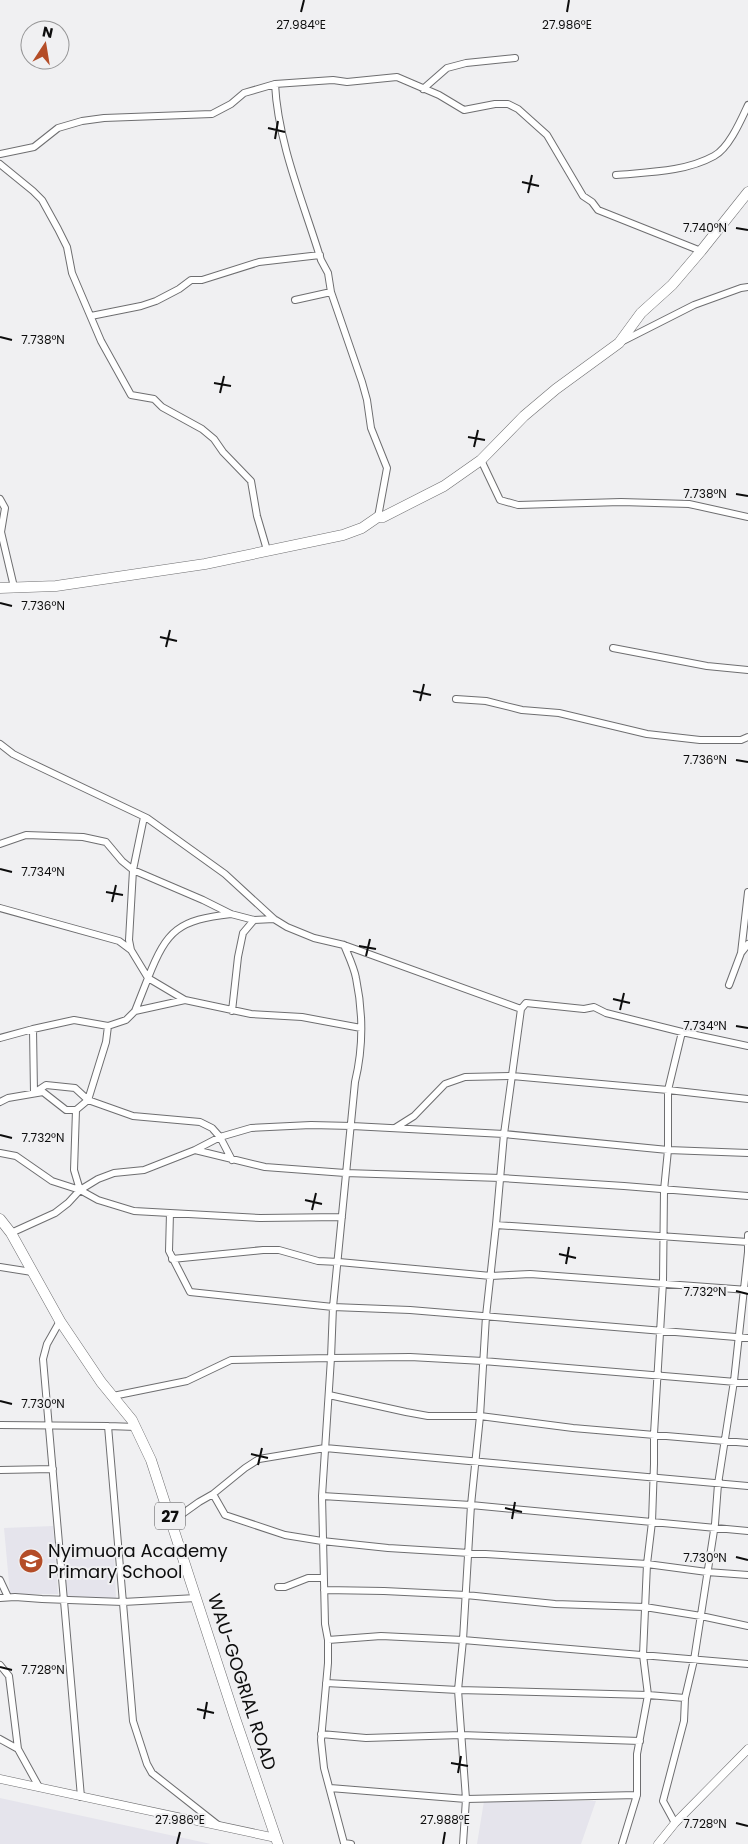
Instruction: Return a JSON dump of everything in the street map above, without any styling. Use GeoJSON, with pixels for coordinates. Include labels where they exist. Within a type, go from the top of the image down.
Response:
{"type":"FeatureCollection","features":[{"type":"Feature","properties":{"kind":"main road"},"geometry":{"type":"LineString","coordinates":[[0,588],[56,586],[188,567],[343,535],[362,528],[378,517],[383,517],[444,486],[481,460],[524,416],[556,389],[619,343],[641,313],[672,285],[748,192]]}},
{"type":"Feature","properties":{"kind":"main road","name":"WAU-GOGRIAL ROAD"},"geometry":{"type":"LineString","coordinates":[[0,1219],[11,1233],[60,1321],[101,1382],[114,1396],[136,1427],[151,1460],[277,1841]]}},
{"type":"Feature","properties":{"kind":"street"},"geometry":{"type":"LineString","coordinates":[[423,88],[447,68],[466,63],[515,58]]}},
{"type":"Feature","properties":{"kind":"street"},"geometry":{"type":"LineString","coordinates":[[0,154],[34,147],[58,128],[82,121],[104,118],[212,114],[231,104],[244,93],[276,84],[332,80],[347,82],[396,77],[439,94],[464,110],[495,104],[508,104],[518,109],[547,135],[583,196],[592,202],[598,210],[701,251]]}},
{"type":"Feature","properties":{"kind":"street"},"geometry":{"type":"LineString","coordinates":[[276,84],[277,111],[285,143],[320,256],[328,273],[331,292],[362,382],[371,428],[387,468],[378,517]]}},
{"type":"Feature","properties":{"kind":"street"},"geometry":{"type":"LineString","coordinates":[[616,175],[681,168],[715,156],[730,139],[748,105]]}},
{"type":"Feature","properties":{"kind":"street"},"geometry":{"type":"LineString","coordinates":[[0,164],[42,200],[67,246],[72,273],[101,341],[131,395],[154,399],[162,407],[202,429],[214,439],[223,452],[251,481],[257,516],[267,550]]}},
{"type":"Feature","properties":{"kind":"street"},"geometry":{"type":"LineString","coordinates":[[91,316],[141,306],[171,293],[191,280],[202,280],[259,262],[320,256]]}},
{"type":"Feature","properties":{"kind":"street"},"geometry":{"type":"LineString","coordinates":[[619,343],[694,305],[748,287]]}},
{"type":"Feature","properties":{"kind":"street"},"geometry":{"type":"LineString","coordinates":[[294,300],[331,292]]}},
{"type":"Feature","properties":{"kind":"street"},"geometry":{"type":"LineString","coordinates":[[481,460],[500,500],[518,505],[621,502],[689,504],[748,517]]}},
{"type":"Feature","properties":{"kind":"street"},"geometry":{"type":"LineString","coordinates":[[0,499],[5,508],[1,532],[14,587]]}},
{"type":"Feature","properties":{"kind":"street"},"geometry":{"type":"LineString","coordinates":[[613,648],[707,666],[748,670]]}},
{"type":"Feature","properties":{"kind":"street"},"geometry":{"type":"LineString","coordinates":[[456,699],[486,701],[522,710],[559,713],[647,734],[708,740],[741,740],[748,737]]}},
{"type":"Feature","properties":{"kind":"street"},"geometry":{"type":"LineString","coordinates":[[0,744],[13,754],[144,817],[225,874],[274,919],[287,927],[314,938],[344,945],[521,1009]]}},
{"type":"Feature","properties":{"kind":"street"},"geometry":{"type":"LineString","coordinates":[[144,817],[133,870],[129,940],[132,950],[148,978],[185,1000],[232,1011],[325,1020],[361,1028]]}},
{"type":"Feature","properties":{"kind":"street"},"geometry":{"type":"LineString","coordinates":[[0,844],[26,835],[83,837],[106,842],[122,861],[133,870],[231,914],[254,920],[274,919]]}},
{"type":"Feature","properties":{"kind":"street"},"geometry":{"type":"LineString","coordinates":[[729,985],[741,953],[748,892]]}},
{"type":"Feature","properties":{"kind":"street"},"geometry":{"type":"LineString","coordinates":[[0,908],[119,941],[132,950]]}},
{"type":"Feature","properties":{"kind":"street"},"geometry":{"type":"LineString","coordinates":[[0,1038],[74,1020],[108,1026],[126,1020],[135,1011],[158,952],[179,928],[191,921],[231,914]]}},
{"type":"Feature","properties":{"kind":"street"},"geometry":{"type":"LineString","coordinates":[[232,1011],[238,957],[243,933],[254,920]]}},
{"type":"Feature","properties":{"kind":"street"},"geometry":{"type":"LineString","coordinates":[[741,953],[748,944]]}},
{"type":"Feature","properties":{"kind":"street"},"geometry":{"type":"LineString","coordinates":[[344,945],[356,977],[361,1028],[360,1056],[355,1082],[339,1262],[333,1307],[332,1358],[322,1496],[325,1624],[328,1640],[321,1734],[324,1768],[344,1843],[351,1844]]}},
{"type":"Feature","properties":{"kind":"street"},"geometry":{"type":"LineString","coordinates":[[135,1011],[185,1000]]}},
{"type":"Feature","properties":{"kind":"street"},"geometry":{"type":"LineString","coordinates":[[463,1844],[466,1799],[458,1690],[486,1316],[504,1134],[521,1009],[526,1003],[584,1009],[594,1007],[606,1013],[748,1046]]}},
{"type":"Feature","properties":{"kind":"street"},"geometry":{"type":"LineString","coordinates":[[0,1102],[8,1098],[43,1092],[66,1110],[76,1110],[88,1100],[106,1042],[108,1026]]}},
{"type":"Feature","properties":{"kind":"street"},"geometry":{"type":"LineString","coordinates":[[33,1029],[34,1093]]}},
{"type":"Feature","properties":{"kind":"street"},"geometry":{"type":"LineString","coordinates":[[622,1844],[637,1795],[637,1754],[648,1695],[644,1655],[645,1607],[647,1564],[652,1522],[654,1434],[663,1282],[664,1190],[668,1150],[668,1090],[682,1032]]}},
{"type":"Feature","properties":{"kind":"street"},"geometry":{"type":"LineString","coordinates":[[395,1128],[414,1116],[445,1084],[465,1077],[512,1076],[748,1099]]}},
{"type":"Feature","properties":{"kind":"street"},"geometry":{"type":"LineString","coordinates":[[34,1093],[46,1085],[75,1088],[88,1100],[133,1116],[200,1122],[212,1128],[220,1136],[232,1160]]}},
{"type":"Feature","properties":{"kind":"street"},"geometry":{"type":"LineString","coordinates":[[76,1110],[74,1170],[80,1190]]}},
{"type":"Feature","properties":{"kind":"street"},"geometry":{"type":"LineString","coordinates":[[11,1233],[55,1213],[80,1190],[98,1179],[114,1172],[144,1170],[195,1150],[220,1136],[250,1128],[311,1125],[395,1128],[504,1134],[668,1150],[748,1153]]}},
{"type":"Feature","properties":{"kind":"street"},"geometry":{"type":"LineString","coordinates":[[195,1150],[265,1167],[346,1173],[501,1178],[748,1196]]}},
{"type":"Feature","properties":{"kind":"street"},"geometry":{"type":"LineString","coordinates":[[0,1153],[16,1156],[52,1181],[80,1190],[98,1200],[134,1211],[260,1218],[342,1218]]}},
{"type":"Feature","properties":{"kind":"street"},"geometry":{"type":"LineString","coordinates":[[170,1213],[169,1251],[190,1292],[333,1307],[410,1310],[748,1338]]}},
{"type":"Feature","properties":{"kind":"street"},"geometry":{"type":"LineString","coordinates":[[496,1225],[748,1240],[746,1290],[701,1616],[694,1660],[685,1698],[684,1721],[663,1801],[675,1823]]}},
{"type":"Feature","properties":{"kind":"street"},"geometry":{"type":"LineString","coordinates":[[172,1259],[279,1250],[318,1262],[339,1262],[491,1276],[530,1274],[663,1282],[746,1290]]}},
{"type":"Feature","properties":{"kind":"street"},"geometry":{"type":"LineString","coordinates":[[0,1267],[32,1272]]}},
{"type":"Feature","properties":{"kind":"street"},"geometry":{"type":"LineString","coordinates":[[60,1321],[44,1353],[81,1797]]}},
{"type":"Feature","properties":{"kind":"street"},"geometry":{"type":"LineString","coordinates":[[114,1396],[187,1381],[231,1360],[410,1357],[483,1360],[748,1382]]}},
{"type":"Feature","properties":{"kind":"street"},"geometry":{"type":"LineString","coordinates":[[329,1395],[428,1416],[480,1416],[573,1428],[748,1443]]}},
{"type":"Feature","properties":{"kind":"street"},"geometry":{"type":"LineString","coordinates":[[0,1426],[136,1427]]}},
{"type":"Feature","properties":{"kind":"street"},"geometry":{"type":"LineString","coordinates":[[108,1426],[133,1721],[149,1769],[155,1776],[219,1826]]}},
{"type":"Feature","properties":{"kind":"street"},"geometry":{"type":"LineString","coordinates":[[172,1522],[259,1459],[325,1448],[748,1486]]}},
{"type":"Feature","properties":{"kind":"street"},"geometry":{"type":"LineString","coordinates":[[0,1470],[53,1469]]}},
{"type":"Feature","properties":{"kind":"street"},"geometry":{"type":"LineString","coordinates":[[213,1494],[225,1515],[286,1535],[388,1548],[647,1564],[748,1575]]}},
{"type":"Feature","properties":{"kind":"street"},"geometry":{"type":"LineString","coordinates":[[322,1496],[471,1505],[748,1531]]}},
{"type":"Feature","properties":{"kind":"street"},"geometry":{"type":"LineString","coordinates":[[278,1587],[285,1587],[308,1578],[324,1578]]}},
{"type":"Feature","properties":{"kind":"street"},"geometry":{"type":"LineString","coordinates":[[0,1580],[8,1597]]}},
{"type":"Feature","properties":{"kind":"street"},"geometry":{"type":"LineString","coordinates":[[324,1590],[466,1595],[555,1604],[645,1607],[748,1626]]}},
{"type":"Feature","properties":{"kind":"street"},"geometry":{"type":"LineString","coordinates":[[0,1598],[123,1602],[196,1598]]}},
{"type":"Feature","properties":{"kind":"street"},"geometry":{"type":"LineString","coordinates":[[328,1640],[381,1636],[463,1640],[748,1664]]}},
{"type":"Feature","properties":{"kind":"street"},"geometry":{"type":"LineString","coordinates":[[0,1665],[9,1676],[18,1749],[38,1787]]}},
{"type":"Feature","properties":{"kind":"street"},"geometry":{"type":"LineString","coordinates":[[326,1683],[685,1698]]}},
{"type":"Feature","properties":{"kind":"street"},"geometry":{"type":"LineString","coordinates":[[321,1734],[366,1738],[461,1735],[640,1740]]}},
{"type":"Feature","properties":{"kind":"street"},"geometry":{"type":"LineString","coordinates":[[0,1740],[18,1749]]}},
{"type":"Feature","properties":{"kind":"street"},"geometry":{"type":"LineString","coordinates":[[658,1844],[675,1823],[748,1749]]}},
{"type":"Feature","properties":{"kind":"street"},"geometry":{"type":"LineString","coordinates":[[0,1779],[219,1826],[277,1841]]}},
{"type":"Feature","properties":{"kind":"street"},"geometry":{"type":"LineString","coordinates":[[330,1788],[466,1799],[637,1795]]}},
{"type":"Feature","properties":{"kind":"shaded area","name":"Nyimuora Academy Primary School"},"geometry":{"type":"Polygon","coordinates":[[[53,1526],[58,1594],[10,1594],[4,1528],[53,1526]]]}},
{"type":"Feature","properties":{"kind":"shaded area"},"geometry":{"type":"Polygon","coordinates":[[[64,1549],[114,1549],[116,1598],[67,1598],[64,1549]]]}},
{"type":"Feature","properties":{"kind":"shaded area"},"geometry":{"type":"Polygon","coordinates":[[[0,1798],[211,1844],[0,1844],[0,1798]]]}},
{"type":"Feature","properties":{"kind":"shaded area"},"geometry":{"type":"Polygon","coordinates":[[[484,1801],[596,1801],[581,1844],[477,1844],[484,1801]]]}},
{"type":"Feature","properties":{"kind":"place","name":"Nyimuora Academy Primary School"},"geometry":{"type":"Point","coordinates":[31,1561]}}]}
